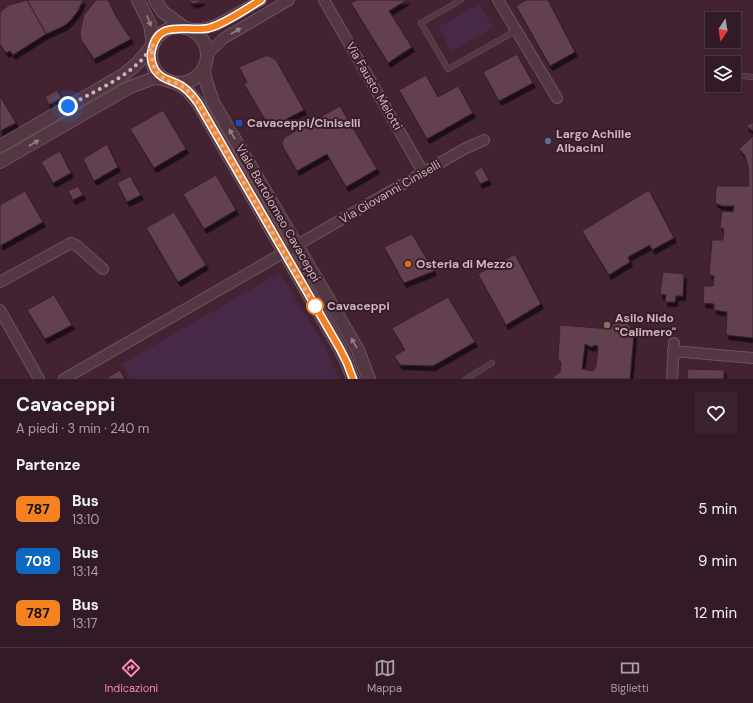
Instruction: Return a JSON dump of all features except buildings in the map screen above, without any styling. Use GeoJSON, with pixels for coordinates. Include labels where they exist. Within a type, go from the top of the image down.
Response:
{"type":"FeatureCollection","features":[{"type":"Feature","properties":{"kind":"street"},"geometry":{"type":"LineString","coordinates":[[138,0],[150,24],[153,44],[151,53],[153,64],[155,69],[164,79]]}},
{"type":"Feature","properties":{"kind":"street"},"geometry":{"type":"LineString","coordinates":[[155,0],[163,12],[186,29],[195,33],[200,38],[204,46],[205,61]]}},
{"type":"Feature","properties":{"kind":"street"},"geometry":{"type":"LineString","coordinates":[[0,146],[123,75],[144,58],[160,34],[170,29],[177,28],[210,28],[261,0]]}},
{"type":"Feature","properties":{"kind":"street"},"geometry":{"type":"LineString","coordinates":[[0,162],[130,87],[154,78],[164,79],[178,84],[194,78],[205,61],[224,38],[290,0]]}},
{"type":"Feature","properties":{"kind":"street","name":"Via Fausto Melotti"},"geometry":{"type":"LineString","coordinates":[[324,0],[423,172]]}},
{"type":"Feature","properties":{"kind":"street"},"geometry":{"type":"LineString","coordinates":[[498,0],[557,98]]}},
{"type":"Feature","properties":{"kind":"street","name":"Viale Bartolomeo Cavaceppi"},"geometry":{"type":"LineString","coordinates":[[205,61],[205,78],[213,102],[358,350],[369,379]]}},
{"type":"Feature","properties":{"kind":"street","name":"Viale Bartolomeo Cavaceppi"},"geometry":{"type":"LineString","coordinates":[[178,84],[192,95],[198,103],[340,349],[353,379]]}},
{"type":"Feature","properties":{"kind":"street","name":"Via Giovanni Ciniselli"},"geometry":{"type":"LineString","coordinates":[[283,252],[464,149],[484,140]]}},
{"type":"Feature","properties":{"kind":"street"},"geometry":{"type":"LineString","coordinates":[[0,282],[71,243],[76,244],[103,269]]}},
{"type":"Feature","properties":{"kind":"street"},"geometry":{"type":"LineString","coordinates":[[64,379],[283,252]]}},
{"type":"Feature","properties":{"kind":"street"},"geometry":{"type":"LineString","coordinates":[[0,310],[39,379]]}},
{"type":"Feature","properties":{"kind":"street"},"geometry":{"type":"LineString","coordinates":[[672,379],[674,347],[753,358]]}},
{"type":"Feature","properties":{"kind":"lane"},"geometry":{"type":"LineString","coordinates":[[461,0],[421,23],[448,69],[516,30]]}},
{"type":"Feature","properties":{"kind":"lane"},"geometry":{"type":"LineString","coordinates":[[742,76],[753,77]]}},
{"type":"Feature","properties":{"kind":"lane"},"geometry":{"type":"LineString","coordinates":[[466,379],[492,363]]}},
{"type":"Feature","properties":{"kind":"shaded area"},"geometry":{"type":"Polygon","coordinates":[[[479,4],[493,28],[451,51],[438,27],[479,4]]]}},
{"type":"Feature","properties":{"kind":"shaded area"},"geometry":{"type":"Polygon","coordinates":[[[279,273],[325,346],[339,379],[130,379],[122,364],[279,273]]]}},
{"type":"Feature","properties":{"kind":"bus line","name":"787"},"geometry":{"type":"LineString","coordinates":[[261,0],[210,28],[173,28],[160,34],[153,44],[151,58],[155,69],[164,79],[178,84],[187,90],[198,103],[340,349],[353,379]]}},
{"type":"Feature","properties":{"kind":"place","name":"Cavaceppi/Ciniselli"},"geometry":{"type":"Point","coordinates":[239,123]}},
{"type":"Feature","properties":{"kind":"place","name":"Largo Achille Albacini"},"geometry":{"type":"Point","coordinates":[548,141]}},
{"type":"Feature","properties":{"kind":"place","name":"Osteria di Mezzo"},"geometry":{"type":"Point","coordinates":[408,264]}},
{"type":"Feature","properties":{"kind":"place","name":"Cavaceppi"},"geometry":{"type":"Point","coordinates":[315,306]}},
{"type":"Feature","properties":{"kind":"place","name":"Asilo Nido \"Calimero\""},"geometry":{"type":"Point","coordinates":[607,325]}},
{"type":"Feature","properties":{"kind":"route"},"geometry":{"type":"LineString","coordinates":[[68,106],[123,75],[144,58],[153,44],[151,58],[155,69],[164,79],[178,84],[187,90],[198,103],[318,312],[315,306]]}}]}
